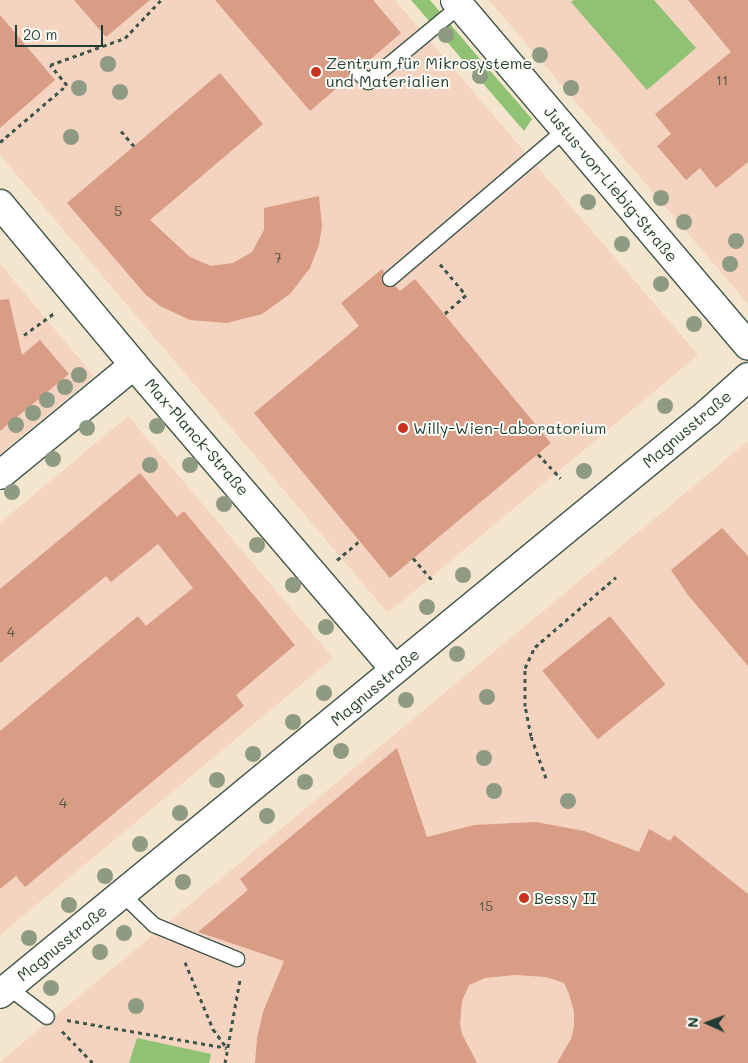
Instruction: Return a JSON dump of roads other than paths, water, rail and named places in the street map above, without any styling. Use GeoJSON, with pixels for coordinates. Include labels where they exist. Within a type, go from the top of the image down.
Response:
{"type":"FeatureCollection","features":[{"type":"Feature","properties":{"kind":"street","name":"Justus-von-Liebig-Straße"},"geometry":{"type":"LineString","coordinates":[[457,3],[748,346]]}},
{"type":"Feature","properties":{"kind":"street","name":"Max-Planck-Straße"},"geometry":{"type":"LineString","coordinates":[[0,204],[134,365],[395,669]]}},
{"type":"Feature","properties":{"kind":"street"},"geometry":{"type":"LineString","coordinates":[[0,475],[134,365]]}},
{"type":"Feature","properties":{"kind":"street","name":"Magnusstraße"},"geometry":{"type":"LineString","coordinates":[[4,990],[710,412],[748,377]]}},
{"type":"Feature","properties":{"kind":"lane"},"geometry":{"type":"LineString","coordinates":[[357,71],[368,82],[457,3]]}},
{"type":"Feature","properties":{"kind":"lane"},"geometry":{"type":"LineString","coordinates":[[390,279],[565,130]]}},
{"type":"Feature","properties":{"kind":"lane"},"geometry":{"type":"LineString","coordinates":[[122,894],[154,925],[237,959]]}},
{"type":"Feature","properties":{"kind":"lane"},"geometry":{"type":"LineString","coordinates":[[4,990],[47,1017]]}},
{"type":"Feature","properties":{"kind":"place","name":"Zentrum für Mikrosysteme und Materialien"},"geometry":{"type":"Point","coordinates":[316,72]}},
{"type":"Feature","properties":{"kind":"place","name":"Willy-Wien-Laboratorium"},"geometry":{"type":"Point","coordinates":[403,428]}},
{"type":"Feature","properties":{"kind":"place","name":"Bessy II"},"geometry":{"type":"Point","coordinates":[524,898]}}]}
